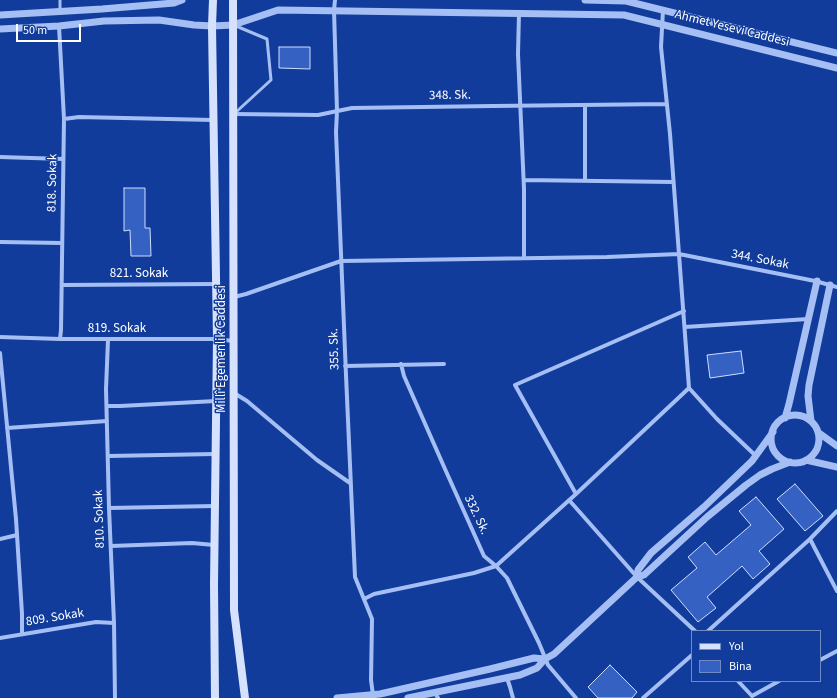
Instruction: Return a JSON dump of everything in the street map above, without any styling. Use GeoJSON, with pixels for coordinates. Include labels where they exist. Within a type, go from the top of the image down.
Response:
{"type":"FeatureCollection","features":[{"type":"Feature","properties":{"kind":"main road","name":"Millî Egemenlik Caddesi"},"geometry":{"type":"LineString","coordinates":[[213,0],[212,26],[217,339],[215,698]]}},
{"type":"Feature","properties":{"kind":"main road","name":"Millî Egemenlik Caddesi"},"geometry":{"type":"LineString","coordinates":[[233,0],[234,610],[245,698]]}},
{"type":"Feature","properties":{"kind":"street"},"geometry":{"type":"LineString","coordinates":[[0,15],[174,3],[182,0]]}},
{"type":"Feature","properties":{"kind":"street","name":"355. Sk."},"geometry":{"type":"LineString","coordinates":[[335,0],[336,132],[355,577],[372,619],[371,680],[373,694]]}},
{"type":"Feature","properties":{"kind":"street","name":"Ahmet Yesevi Caddesi"},"geometry":{"type":"LineString","coordinates":[[585,0],[626,1],[837,53]]}},
{"type":"Feature","properties":{"kind":"street","name":"Ahmet Yesevi Caddesi"},"geometry":{"type":"LineString","coordinates":[[0,29],[59,26],[104,21],[159,20],[194,25],[233,25],[278,10],[624,15],[837,68]]}},
{"type":"Feature","properties":{"kind":"street"},"geometry":{"type":"LineString","coordinates":[[662,10],[661,47],[684,311],[689,388],[717,419],[756,456]]}},
{"type":"Feature","properties":{"kind":"street"},"geometry":{"type":"LineString","coordinates":[[519,13],[518,54],[524,180],[524,258]]}},
{"type":"Feature","properties":{"kind":"street","name":"818. Sokak"},"geometry":{"type":"LineString","coordinates":[[59,26],[64,119],[62,330],[60,339]]}},
{"type":"Feature","properties":{"kind":"street","name":"348. Sk."},"geometry":{"type":"LineString","coordinates":[[234,114],[318,115],[352,108],[667,104]]}},
{"type":"Feature","properties":{"kind":"street"},"geometry":{"type":"LineString","coordinates":[[585,105],[585,181]]}},
{"type":"Feature","properties":{"kind":"street"},"geometry":{"type":"LineString","coordinates":[[64,119],[79,117],[214,120]]}},
{"type":"Feature","properties":{"kind":"street"},"geometry":{"type":"LineString","coordinates":[[0,157],[63,159]]}},
{"type":"Feature","properties":{"kind":"street"},"geometry":{"type":"LineString","coordinates":[[524,180],[673,182]]}},
{"type":"Feature","properties":{"kind":"street"},"geometry":{"type":"LineString","coordinates":[[0,242],[62,242]]}},
{"type":"Feature","properties":{"kind":"street","name":"344. Sokak"},"geometry":{"type":"LineString","coordinates":[[234,297],[342,261],[607,257],[679,254],[817,281],[833,286]]}},
{"type":"Feature","properties":{"kind":"street"},"geometry":{"type":"LineString","coordinates":[[784,418],[789,404],[817,281]]}},
{"type":"Feature","properties":{"kind":"street","name":"821. Sokak"},"geometry":{"type":"LineString","coordinates":[[62,284],[216,284]]}},
{"type":"Feature","properties":{"kind":"street"},"geometry":{"type":"LineString","coordinates":[[811,421],[809,385],[833,286]]}},
{"type":"Feature","properties":{"kind":"street"},"geometry":{"type":"LineString","coordinates":[[576,494],[515,385],[684,311]]}},
{"type":"Feature","properties":{"kind":"street"},"geometry":{"type":"LineString","coordinates":[[685,327],[808,319]]}},
{"type":"Feature","properties":{"kind":"street","name":"819. Sokak"},"geometry":{"type":"LineString","coordinates":[[0,337],[108,340],[217,339],[234,341]]}},
{"type":"Feature","properties":{"kind":"street","name":"810. Sokak"},"geometry":{"type":"LineString","coordinates":[[108,340],[106,389],[115,698]]}},
{"type":"Feature","properties":{"kind":"street"},"geometry":{"type":"LineString","coordinates":[[0,352],[17,535],[22,634]]}},
{"type":"Feature","properties":{"kind":"street","name":"332. Sk."},"geometry":{"type":"LineString","coordinates":[[401,364],[404,376],[484,556],[507,578],[539,643],[546,662],[576,698]]}},
{"type":"Feature","properties":{"kind":"street"},"geometry":{"type":"LineString","coordinates":[[345,366],[444,364]]}},
{"type":"Feature","properties":{"kind":"street"},"geometry":{"type":"LineString","coordinates":[[364,599],[374,594],[496,566],[576,494],[689,388]]}},
{"type":"Feature","properties":{"kind":"street"},"geometry":{"type":"LineString","coordinates":[[234,393],[247,401],[317,460],[350,483]]}},
{"type":"Feature","properties":{"kind":"street"},"geometry":{"type":"LineString","coordinates":[[107,406],[216,401]]}},
{"type":"Feature","properties":{"kind":"street"},"geometry":{"type":"LineString","coordinates":[[637,577],[638,570],[652,553],[704,507],[752,461],[777,424],[784,418],[794,415],[807,418],[811,421],[819,433],[837,446]]}},
{"type":"Feature","properties":{"kind":"street"},"geometry":{"type":"LineString","coordinates":[[7,428],[107,421]]}},
{"type":"Feature","properties":{"kind":"street"},"geometry":{"type":"LineString","coordinates":[[773,432],[772,442],[775,451],[781,458],[790,462]]}},
{"type":"Feature","properties":{"kind":"street"},"geometry":{"type":"LineString","coordinates":[[408,698],[437,695],[520,675],[537,668],[546,662],[637,577],[644,575],[707,517],[746,485],[772,469],[790,462],[800,462],[806,460],[812,455],[819,443],[819,433]]}},
{"type":"Feature","properties":{"kind":"street"},"geometry":{"type":"LineString","coordinates":[[108,456],[216,454]]}},
{"type":"Feature","properties":{"kind":"street"},"geometry":{"type":"LineString","coordinates":[[806,460],[837,467]]}},
{"type":"Feature","properties":{"kind":"street"},"geometry":{"type":"LineString","coordinates":[[569,500],[637,577],[695,630]]}},
{"type":"Feature","properties":{"kind":"street"},"geometry":{"type":"LineString","coordinates":[[109,508],[215,506]]}},
{"type":"Feature","properties":{"kind":"street"},"geometry":{"type":"LineString","coordinates":[[709,630],[810,539],[837,511]]}},
{"type":"Feature","properties":{"kind":"street"},"geometry":{"type":"LineString","coordinates":[[0,539],[17,535]]}},
{"type":"Feature","properties":{"kind":"street"},"geometry":{"type":"LineString","coordinates":[[810,539],[836,588]]}},
{"type":"Feature","properties":{"kind":"street"},"geometry":{"type":"LineString","coordinates":[[111,546],[192,543],[215,545]]}},
{"type":"Feature","properties":{"kind":"street","name":"809. Sokak"},"geometry":{"type":"LineString","coordinates":[[0,638],[96,622],[114,623]]}},
{"type":"Feature","properties":{"kind":"street"},"geometry":{"type":"LineString","coordinates":[[821,659],[837,651]]}},
{"type":"Feature","properties":{"kind":"street"},"geometry":{"type":"LineString","coordinates":[[643,698],[691,656]]}},
{"type":"Feature","properties":{"kind":"street"},"geometry":{"type":"LineString","coordinates":[[336,698],[380,694],[534,658],[546,662]]}},
{"type":"Feature","properties":{"kind":"street"},"geometry":{"type":"LineString","coordinates":[[507,678],[513,698]]}},
{"type":"Feature","properties":{"kind":"street"},"geometry":{"type":"LineString","coordinates":[[739,682],[752,696],[778,682]]}},
{"type":"Feature","properties":{"kind":"lane"},"geometry":{"type":"LineString","coordinates":[[60,0],[60,12]]}},
{"type":"Feature","properties":{"kind":"lane"},"geometry":{"type":"LineString","coordinates":[[233,25],[267,39],[271,80],[234,114]]}},
{"type":"Feature","properties":{"kind":"building"},"geometry":{"type":"Polygon","coordinates":[[[279,47],[310,47],[310,69],[279,68],[279,47]]]}},
{"type":"Feature","properties":{"kind":"building"},"geometry":{"type":"Polygon","coordinates":[[[124,188],[145,188],[145,228],[150,228],[151,256],[131,256],[130,230],[124,231],[124,188]]]}},
{"type":"Feature","properties":{"kind":"building"},"geometry":{"type":"Polygon","coordinates":[[[741,351],[744,373],[710,378],[707,355],[741,351]]]}},
{"type":"Feature","properties":{"kind":"building"},"geometry":{"type":"Polygon","coordinates":[[[795,484],[823,516],[805,531],[777,499],[795,484]]]}},
{"type":"Feature","properties":{"kind":"building"},"geometry":{"type":"Polygon","coordinates":[[[756,497],[784,529],[759,551],[770,564],[753,579],[742,566],[707,597],[716,608],[698,622],[671,590],[697,568],[688,557],[705,542],[716,555],[751,525],[739,511],[756,497]]]}},
{"type":"Feature","properties":{"kind":"building"},"geometry":{"type":"Polygon","coordinates":[[[610,665],[637,692],[632,698],[598,698],[588,687],[610,665]]]}}]}
